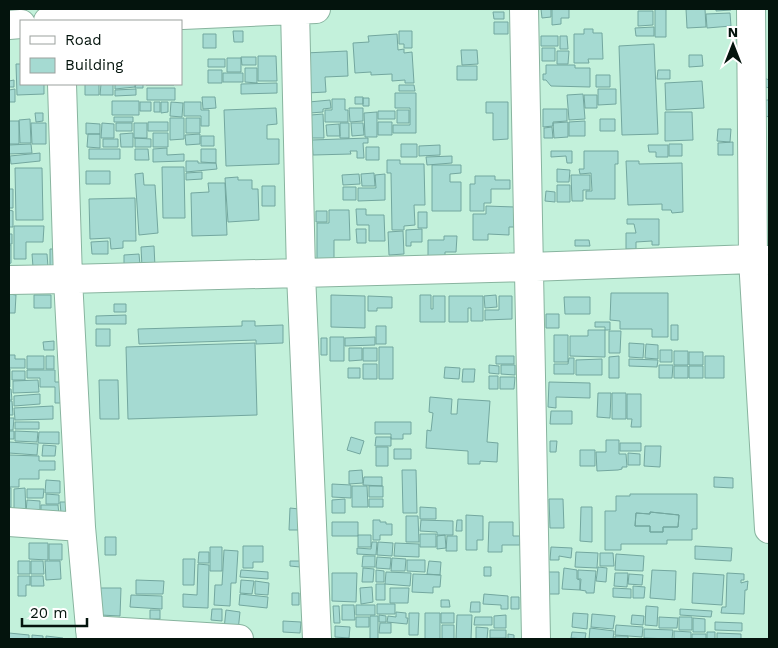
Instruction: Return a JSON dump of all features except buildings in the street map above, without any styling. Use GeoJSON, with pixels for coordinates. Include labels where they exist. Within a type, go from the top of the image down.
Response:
{"type":"FeatureCollection","features":[{"type":"Feature","properties":{"kind":"street"},"geometry":{"type":"LineString","coordinates":[[57,18],[302,9],[301,274],[318,639]]}},
{"type":"Feature","properties":{"kind":"street"},"geometry":{"type":"LineString","coordinates":[[524,9],[536,639]]}},
{"type":"Feature","properties":{"kind":"street"},"geometry":{"type":"LineString","coordinates":[[751,9],[769,530]]}},
{"type":"Feature","properties":{"kind":"street"},"geometry":{"type":"LineString","coordinates":[[62,85],[68,279],[81,527],[90,634],[239,639]]}},
{"type":"Feature","properties":{"kind":"street"},"geometry":{"type":"LineString","coordinates":[[9,280],[529,268],[761,260]]}},
{"type":"Feature","properties":{"kind":"street"},"geometry":{"type":"LineString","coordinates":[[9,522],[81,527]]}}]}
